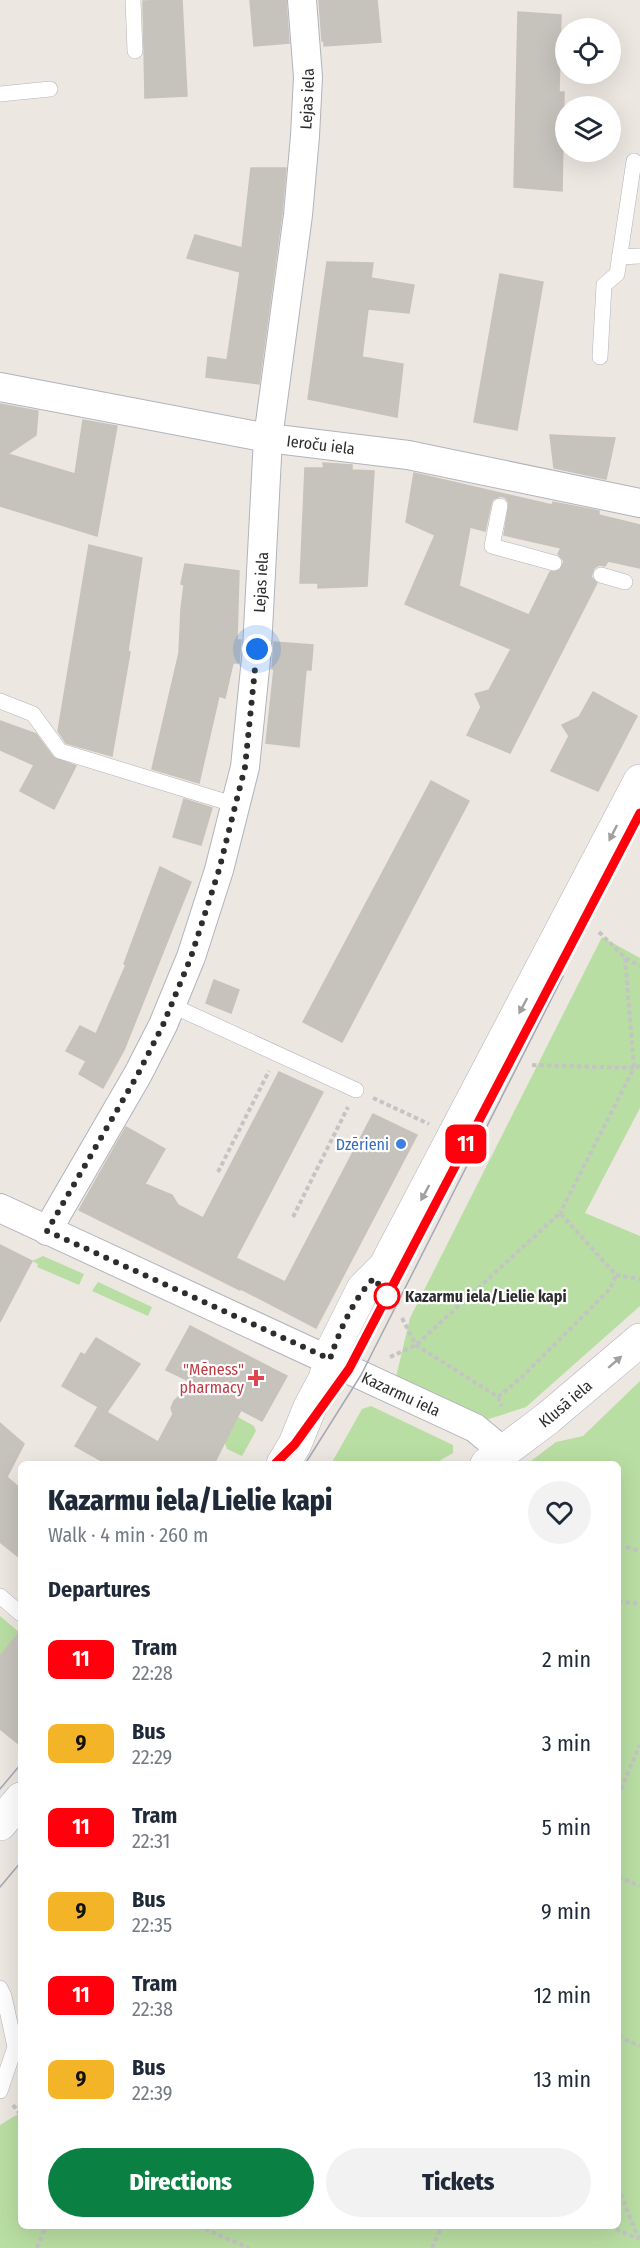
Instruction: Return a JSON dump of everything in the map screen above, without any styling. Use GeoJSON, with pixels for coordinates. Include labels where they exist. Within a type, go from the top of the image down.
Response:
{"type":"FeatureCollection","features":[{"type":"Feature","properties":{"kind":"street","name":"Lejas iela"},"geometry":{"type":"LineString","coordinates":[[47,1231],[138,1074],[171,1005],[191,957],[219,870],[246,758],[255,677],[268,438],[298,215],[305,136],[308,76],[302,0]]}},
{"type":"Feature","properties":{"kind":"street","name":"Ieroču iela"},"geometry":{"type":"LineString","coordinates":[[0,387],[268,438],[408,455],[503,491],[640,503]]}},
{"type":"Feature","properties":{"kind":"street"},"geometry":{"type":"LineString","coordinates":[[285,1461],[325,1379],[340,1334],[363,1289],[385,1267],[640,781]]}},
{"type":"Feature","properties":{"kind":"street","name":"Kazarmu iela"},"geometry":{"type":"LineString","coordinates":[[0,1208],[475,1428],[496,1458]]}},
{"type":"Feature","properties":{"kind":"street","name":"Klusā iela"},"geometry":{"type":"LineString","coordinates":[[496,1458],[548,1418],[640,1340]]}},
{"type":"Feature","properties":{"kind":"street"},"geometry":{"type":"LineString","coordinates":[[0,1824],[18,1803]]}},
{"type":"Feature","properties":{"kind":"lane"},"geometry":{"type":"LineString","coordinates":[[133,0],[135,51]]}},
{"type":"Feature","properties":{"kind":"lane"},"geometry":{"type":"LineString","coordinates":[[0,94],[50,88]]}},
{"type":"Feature","properties":{"kind":"lane"},"geometry":{"type":"LineString","coordinates":[[600,357],[604,285],[617,274],[634,161]]}},
{"type":"Feature","properties":{"kind":"lane"},"geometry":{"type":"LineString","coordinates":[[619,257],[640,256]]}},
{"type":"Feature","properties":{"kind":"lane"},"geometry":{"type":"LineString","coordinates":[[503,491],[492,546],[554,563]]}},
{"type":"Feature","properties":{"kind":"lane"},"geometry":{"type":"LineString","coordinates":[[601,575],[625,582]]}},
{"type":"Feature","properties":{"kind":"lane"},"geometry":{"type":"LineString","coordinates":[[0,700],[33,714],[60,751],[236,805]]}},
{"type":"Feature","properties":{"kind":"lane"},"geometry":{"type":"LineString","coordinates":[[171,1005],[356,1090]]}},
{"type":"Feature","properties":{"kind":"lane"},"geometry":{"type":"LineString","coordinates":[[0,1596],[18,1611]]}},
{"type":"Feature","properties":{"kind":"lane"},"geometry":{"type":"LineString","coordinates":[[0,1988],[4,1996],[15,2047],[0,2091]]}},
{"type":"Feature","properties":{"kind":"path"},"geometry":{"type":"LineString","coordinates":[[599,932],[625,958],[640,966]]}},
{"type":"Feature","properties":{"kind":"path"},"geometry":{"type":"LineString","coordinates":[[390,1357],[416,1345],[560,1213],[634,1068],[625,958]]}},
{"type":"Feature","properties":{"kind":"path"},"geometry":{"type":"LineString","coordinates":[[218,1172],[278,1054]]}},
{"type":"Feature","properties":{"kind":"path"},"geometry":{"type":"LineString","coordinates":[[532,1065],[634,1068],[640,1066]]}},
{"type":"Feature","properties":{"kind":"path"},"geometry":{"type":"LineString","coordinates":[[293,1217],[356,1090],[429,1124]]}},
{"type":"Feature","properties":{"kind":"path"},"geometry":{"type":"LineString","coordinates":[[560,1213],[616,1275],[640,1279]]}},
{"type":"Feature","properties":{"kind":"path"},"geometry":{"type":"LineString","coordinates":[[498,1397],[524,1375],[610,1289],[616,1275]]}},
{"type":"Feature","properties":{"kind":"path"},"geometry":{"type":"LineString","coordinates":[[402,1318],[416,1345],[498,1397],[502,1406]]}},
{"type":"Feature","properties":{"kind":"path"},"geometry":{"type":"LineString","coordinates":[[626,1547],[640,1551]]}},
{"type":"Feature","properties":{"kind":"path"},"geometry":{"type":"LineString","coordinates":[[621,1601],[640,1604]]}},
{"type":"Feature","properties":{"kind":"path"},"geometry":{"type":"LineString","coordinates":[[621,1789],[640,1745]]}},
{"type":"Feature","properties":{"kind":"path"},"geometry":{"type":"LineString","coordinates":[[621,1878],[640,1886]]}},
{"type":"Feature","properties":{"kind":"path"},"geometry":{"type":"LineString","coordinates":[[621,2037],[640,2046]]}},
{"type":"Feature","properties":{"kind":"path"},"geometry":{"type":"LineString","coordinates":[[621,2194],[640,2240]]}},
{"type":"Feature","properties":{"kind":"path"},"geometry":{"type":"LineString","coordinates":[[37,2248],[45,2229]]}},
{"type":"Feature","properties":{"kind":"path"},"geometry":{"type":"LineString","coordinates":[[205,2229],[249,2248]]}},
{"type":"Feature","properties":{"kind":"path"},"geometry":{"type":"LineString","coordinates":[[432,2248],[441,2229]]}},
{"type":"Feature","properties":{"kind":"path"},"geometry":{"type":"LineString","coordinates":[[616,2229],[640,2240]]}},
{"type":"Feature","properties":{"kind":"green space"},"geometry":{"type":"Polygon","coordinates":[[[602,937],[640,958],[640,1108],[585,1213],[640,1236],[640,1306],[526,1407],[486,1420],[396,1377],[410,1318],[602,937]]]}},
{"type":"Feature","properties":{"kind":"green space"},"geometry":{"type":"Polygon","coordinates":[[[43,1256],[84,1274],[79,1285],[37,1267],[38,1264],[32,1261],[43,1256]]]}},
{"type":"Feature","properties":{"kind":"green space"},"geometry":{"type":"Polygon","coordinates":[[[98,1282],[152,1307],[148,1316],[92,1291],[98,1282]]]}},
{"type":"Feature","properties":{"kind":"green space"},"geometry":{"type":"Polygon","coordinates":[[[640,1381],[640,2248],[0,2248],[0,2125],[18,2114],[18,2229],[621,2229],[621,1461],[531,1461],[556,1442],[583,1436],[640,1381]]]}},
{"type":"Feature","properties":{"kind":"green space"},"geometry":{"type":"Polygon","coordinates":[[[371,1406],[453,1445],[453,1453],[439,1461],[333,1461],[362,1409],[371,1406]]]}},
{"type":"Feature","properties":{"kind":"green space"},"geometry":{"type":"Polygon","coordinates":[[[236,1416],[254,1426],[256,1431],[242,1456],[227,1449],[224,1440],[232,1429],[236,1416]]]}},
{"type":"Feature","properties":{"kind":"green space"},"geometry":{"type":"Polygon","coordinates":[[[0,1616],[18,1633],[0,1656],[0,1616]]]}},
{"type":"Feature","properties":{"kind":"building"},"geometry":{"type":"Polygon","coordinates":[[[182,0],[187,96],[145,98],[143,1],[182,0]]]}},
{"type":"Feature","properties":{"kind":"building"},"geometry":{"type":"Polygon","coordinates":[[[250,0],[286,0],[289,43],[254,46],[250,0]]]}},
{"type":"Feature","properties":{"kind":"building"},"geometry":{"type":"Polygon","coordinates":[[[319,0],[377,0],[381,42],[324,46],[319,0]]]}},
{"type":"Feature","properties":{"kind":"building"},"geometry":{"type":"Polygon","coordinates":[[[518,12],[561,15],[561,18],[555,18],[555,84],[559,84],[559,92],[564,92],[564,96],[555,96],[555,162],[563,162],[562,191],[514,187],[518,12]]]}},
{"type":"Feature","properties":{"kind":"building"},"geometry":{"type":"Polygon","coordinates":[[[251,168],[286,168],[259,384],[206,377],[208,357],[227,360],[240,272],[187,258],[195,235],[242,248],[251,168]]]}},
{"type":"Feature","properties":{"kind":"building"},"geometry":{"type":"Polygon","coordinates":[[[327,262],[373,263],[371,278],[414,285],[409,313],[368,309],[362,357],[403,364],[397,417],[308,399],[327,262]]]}},
{"type":"Feature","properties":{"kind":"building"},"geometry":{"type":"Polygon","coordinates":[[[500,274],[543,282],[517,430],[474,422],[500,274]]]}},
{"type":"Feature","properties":{"kind":"building"},"geometry":{"type":"Polygon","coordinates":[[[0,404],[38,411],[36,435],[8,454],[75,474],[83,420],[117,426],[97,536],[0,506],[0,404]]]}},
{"type":"Feature","properties":{"kind":"building"},"geometry":{"type":"Polygon","coordinates":[[[550,435],[615,438],[606,479],[554,468],[550,435]]]}},
{"type":"Feature","properties":{"kind":"building"},"geometry":{"type":"Polygon","coordinates":[[[323,463],[352,465],[352,470],[374,471],[367,586],[318,588],[318,583],[300,583],[305,468],[324,468],[323,463]]]}},
{"type":"Feature","properties":{"kind":"building"},"geometry":{"type":"Polygon","coordinates":[[[414,473],[552,505],[553,502],[599,511],[599,515],[640,525],[640,568],[608,561],[605,566],[599,565],[594,568],[591,577],[597,583],[510,753],[467,735],[481,707],[475,694],[489,690],[511,649],[405,604],[435,535],[406,522],[414,473]],[[501,496],[493,499],[485,531],[470,527],[459,586],[529,615],[550,572],[560,570],[564,561],[558,554],[561,548],[504,535],[509,503],[501,496]]]}},
{"type":"Feature","properties":{"kind":"building"},"geometry":{"type":"Polygon","coordinates":[[[89,545],[142,558],[128,651],[130,652],[112,756],[66,743],[58,731],[89,545]]]}},
{"type":"Feature","properties":{"kind":"building"},"geometry":{"type":"Polygon","coordinates":[[[185,564],[239,571],[237,640],[241,640],[239,663],[233,663],[225,698],[219,696],[199,783],[152,769],[179,653],[184,585],[181,584],[185,564]]]}},
{"type":"Feature","properties":{"kind":"building"},"geometry":{"type":"Polygon","coordinates":[[[274,642],[313,645],[311,670],[306,670],[299,747],[266,743],[274,669],[272,669],[274,642]]]}},
{"type":"Feature","properties":{"kind":"building"},"geometry":{"type":"Polygon","coordinates":[[[593,692],[637,716],[598,791],[551,771],[569,736],[562,725],[579,717],[593,692]]]}},
{"type":"Feature","properties":{"kind":"building"},"geometry":{"type":"Polygon","coordinates":[[[0,721],[36,734],[53,757],[76,766],[54,809],[20,791],[34,765],[0,750],[0,721]]]}},
{"type":"Feature","properties":{"kind":"building"},"geometry":{"type":"Polygon","coordinates":[[[431,781],[469,801],[342,1042],[303,1022],[431,781]]]}},
{"type":"Feature","properties":{"kind":"building"},"geometry":{"type":"Polygon","coordinates":[[[184,799],[212,808],[201,845],[173,837],[184,799]]]}},
{"type":"Feature","properties":{"kind":"building"},"geometry":{"type":"Polygon","coordinates":[[[160,867],[191,882],[124,1050],[103,1088],[79,1074],[86,1061],[66,1051],[80,1026],[96,1034],[126,965],[124,964],[160,867]]]}},
{"type":"Feature","properties":{"kind":"building"},"geometry":{"type":"Polygon","coordinates":[[[214,980],[239,990],[231,1013],[206,1003],[214,980]]]}},
{"type":"Feature","properties":{"kind":"building"},"geometry":{"type":"Polygon","coordinates":[[[279,1072],[323,1092],[236,1258],[285,1282],[373,1114],[417,1135],[316,1328],[79,1210],[126,1127],[165,1149],[145,1184],[172,1195],[178,1205],[203,1218],[279,1072]]]}},
{"type":"Feature","properties":{"kind":"building"},"geometry":{"type":"Polygon","coordinates":[[[0,1245],[32,1261],[0,1322],[0,1245]]]}},
{"type":"Feature","properties":{"kind":"building"},"geometry":{"type":"Polygon","coordinates":[[[190,1326],[287,1376],[262,1421],[241,1410],[216,1461],[102,1461],[75,1446],[98,1407],[158,1442],[173,1414],[171,1408],[174,1401],[193,1383],[166,1370],[190,1326]]]}},
{"type":"Feature","properties":{"kind":"building"},"geometry":{"type":"Polygon","coordinates":[[[96,1338],[140,1364],[107,1412],[62,1386],[81,1353],[85,1355],[96,1338]]]}},
{"type":"Feature","properties":{"kind":"building"},"geometry":{"type":"Polygon","coordinates":[[[0,1423],[24,1444],[7,1477],[18,1486],[18,1557],[0,1542],[0,1423]]]}},
{"type":"Feature","properties":{"kind":"building"},"geometry":{"type":"Polygon","coordinates":[[[18,1634],[18,1744],[0,1729],[0,1656],[18,1634]]]}},
{"type":"Feature","properties":{"kind":"tram line"},"geometry":{"type":"LineString","coordinates":[[278,1461],[295,1444],[349,1369],[640,813]]}},
{"type":"Feature","properties":{"kind":"tram line","name":"11"},"geometry":{"type":"LineString","coordinates":[[278,1461],[295,1444],[349,1369],[640,813]]}},
{"type":"Feature","properties":{"kind":"tram line"},"geometry":{"type":"LineString","coordinates":[[307,1461],[361,1375],[563,976]]}},
{"type":"Feature","properties":{"kind":"tram line"},"geometry":{"type":"LineString","coordinates":[[0,1789],[18,1768]]}},
{"type":"Feature","properties":{"kind":"tram line"},"geometry":{"type":"LineString","coordinates":[[0,1887],[18,1866]]}},
{"type":"Feature","properties":{"kind":"place","name":"Dzērieni"},"geometry":{"type":"Point","coordinates":[401,1144]}},
{"type":"Feature","properties":{"kind":"place","name":"Kazarmu iela/Lielie kapi"},"geometry":{"type":"Point","coordinates":[387,1296]}},
{"type":"Feature","properties":{"kind":"place","name":"\"Mēness\" pharmacy"},"geometry":{"type":"Point","coordinates":[256,1378]}},
{"type":"Feature","properties":{"kind":"route"},"geometry":{"type":"LineString","coordinates":[[257,649],[245,767],[219,870],[191,957],[163,1025],[138,1074],[47,1231],[330,1359],[363,1289],[374,1278],[387,1296]]}}]}
